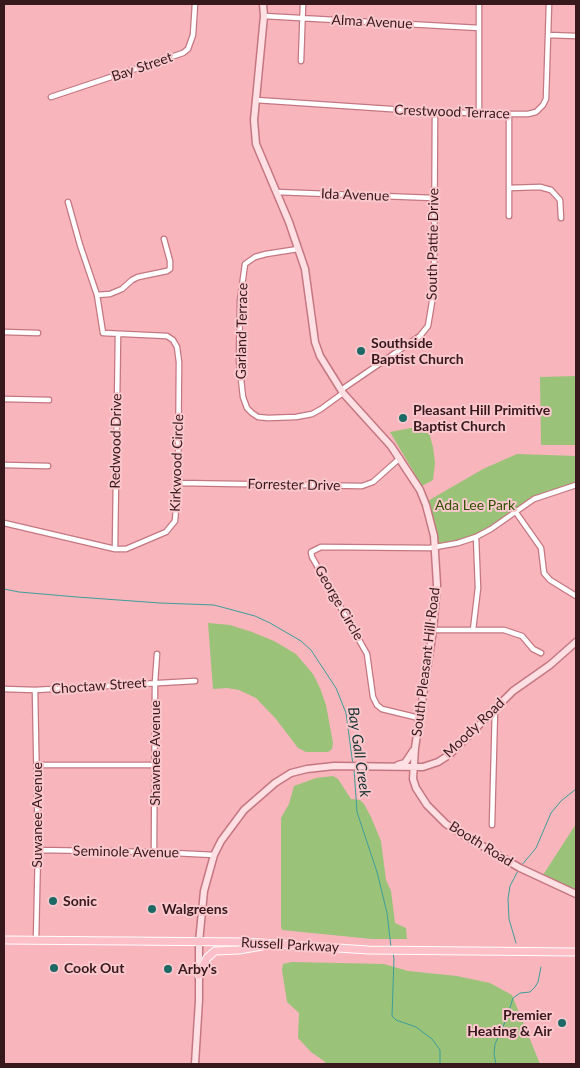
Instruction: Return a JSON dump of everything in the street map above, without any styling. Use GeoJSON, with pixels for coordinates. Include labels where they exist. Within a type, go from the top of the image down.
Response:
{"type":"FeatureCollection","features":[{"type":"Feature","properties":{"kind":"main road","name":"Russell Parkway"},"geometry":{"type":"LineString","coordinates":[[4,940],[274,944],[368,950],[576,952]]}},
{"type":"Feature","properties":{"kind":"main road"},"geometry":{"type":"LineString","coordinates":[[199,975],[208,958],[215,951],[239,950],[274,944]]}},
{"type":"Feature","properties":{"kind":"street","name":"Bay Street"},"geometry":{"type":"LineString","coordinates":[[51,97],[188,50],[193,35],[196,4]]}},
{"type":"Feature","properties":{"kind":"street","name":"South Pleasant Hill Road"},"geometry":{"type":"LineString","coordinates":[[263,4],[264,16],[254,120],[256,144],[305,269],[315,342],[320,356],[342,391],[391,446],[420,490],[426,505],[436,547],[437,585],[433,630],[419,718],[414,768]]}},
{"type":"Feature","properties":{"kind":"street"},"geometry":{"type":"LineString","coordinates":[[301,62],[302,4]]}},
{"type":"Feature","properties":{"kind":"street"},"geometry":{"type":"LineString","coordinates":[[479,113],[480,4]]}},
{"type":"Feature","properties":{"kind":"street","name":"Crestwood Terrace"},"geometry":{"type":"LineString","coordinates":[[256,100],[435,112],[528,114],[536,112],[546,99],[549,35],[548,4]]}},
{"type":"Feature","properties":{"kind":"street","name":"Alma Avenue"},"geometry":{"type":"LineString","coordinates":[[264,16],[479,28]]}},
{"type":"Feature","properties":{"kind":"street"},"geometry":{"type":"LineString","coordinates":[[549,35],[576,36]]}},
{"type":"Feature","properties":{"kind":"street","name":"South Pattie Drive"},"geometry":{"type":"LineString","coordinates":[[342,391],[420,336],[428,326],[434,290],[435,112]]}},
{"type":"Feature","properties":{"kind":"street"},"geometry":{"type":"LineString","coordinates":[[509,114],[509,216]]}},
{"type":"Feature","properties":{"kind":"street"},"geometry":{"type":"LineString","coordinates":[[509,188],[540,187],[551,190],[560,200],[561,218]]}},
{"type":"Feature","properties":{"kind":"street","name":"Ida Avenue"},"geometry":{"type":"LineString","coordinates":[[276,192],[434,198]]}},
{"type":"Feature","properties":{"kind":"street"},"geometry":{"type":"LineString","coordinates":[[68,202],[97,295],[103,333],[118,334]]}},
{"type":"Feature","properties":{"kind":"street"},"geometry":{"type":"LineString","coordinates":[[97,295],[110,294],[122,289],[138,277],[170,269],[170,261],[164,239]]}},
{"type":"Feature","properties":{"kind":"street","name":"Garland Terrace"},"geometry":{"type":"LineString","coordinates":[[298,250],[266,254],[255,257],[245,264],[240,301],[239,361],[241,384],[247,408],[258,417],[296,417],[312,414],[321,409],[342,391]]}},
{"type":"Feature","properties":{"kind":"street"},"geometry":{"type":"LineString","coordinates":[[4,332],[38,333]]}},
{"type":"Feature","properties":{"kind":"street","name":"Kirkwood Circle"},"geometry":{"type":"LineString","coordinates":[[4,523],[126,549],[166,532],[175,520],[178,483],[179,362],[177,347],[173,340],[167,336],[118,334]]}},
{"type":"Feature","properties":{"kind":"street","name":"Redwood Drive"},"geometry":{"type":"LineString","coordinates":[[115,548],[118,334]]}},
{"type":"Feature","properties":{"kind":"street"},"geometry":{"type":"LineString","coordinates":[[4,399],[49,400]]}},
{"type":"Feature","properties":{"kind":"street","name":"Forrester Drive"},"geometry":{"type":"LineString","coordinates":[[178,483],[362,486],[373,482],[400,458]]}},
{"type":"Feature","properties":{"kind":"street"},"geometry":{"type":"LineString","coordinates":[[4,465],[48,466]]}},
{"type":"Feature","properties":{"kind":"street"},"geometry":{"type":"LineString","coordinates":[[436,547],[476,537],[534,499],[576,485]]}},
{"type":"Feature","properties":{"kind":"street"},"geometry":{"type":"LineString","coordinates":[[516,511],[541,548],[544,573],[550,580],[576,596]]}},
{"type":"Feature","properties":{"kind":"street"},"geometry":{"type":"LineString","coordinates":[[473,630],[478,588],[476,537]]}},
{"type":"Feature","properties":{"kind":"street","name":"George Circle"},"geometry":{"type":"LineString","coordinates":[[419,718],[382,709],[377,705],[373,696],[367,654],[312,557],[311,552],[321,547],[436,547]]}},
{"type":"Feature","properties":{"kind":"street"},"geometry":{"type":"LineString","coordinates":[[433,630],[504,630],[522,636],[533,649],[541,652]]}},
{"type":"Feature","properties":{"kind":"street","name":"Moody Road"},"geometry":{"type":"LineString","coordinates":[[195,1064],[199,942],[204,890],[214,855],[221,841],[241,814],[258,796],[274,783],[291,773],[322,766],[414,768],[430,766],[445,758],[513,691],[550,665],[576,642]]}},
{"type":"Feature","properties":{"kind":"street","name":"Shawnee Avenue"},"geometry":{"type":"LineString","coordinates":[[154,852],[157,654]]}},
{"type":"Feature","properties":{"kind":"street","name":"Choctaw Street"},"geometry":{"type":"LineString","coordinates":[[4,689],[35,690],[194,681]]}},
{"type":"Feature","properties":{"kind":"street","name":"Suwanee Avenue"},"geometry":{"type":"LineString","coordinates":[[35,690],[38,850],[36,940]]}},
{"type":"Feature","properties":{"kind":"street"},"geometry":{"type":"LineString","coordinates":[[492,825],[495,708]]}},
{"type":"Feature","properties":{"kind":"street"},"geometry":{"type":"LineString","coordinates":[[390,767],[405,763],[415,748]]}},
{"type":"Feature","properties":{"kind":"street"},"geometry":{"type":"LineString","coordinates":[[37,765],[156,765]]}},
{"type":"Feature","properties":{"kind":"street","name":"Booth Road"},"geometry":{"type":"LineString","coordinates":[[414,768],[413,779],[416,788],[428,805],[446,824],[520,868],[576,894]]}},
{"type":"Feature","properties":{"kind":"street","name":"Seminole Avenue"},"geometry":{"type":"LineString","coordinates":[[38,850],[214,855]]}},
{"type":"Feature","properties":{"kind":"green space"},"geometry":{"type":"Polygon","coordinates":[[[576,376],[576,445],[541,445],[540,377],[576,376]]]}},
{"type":"Feature","properties":{"kind":"green space"},"geometry":{"type":"Polygon","coordinates":[[[427,425],[435,463],[433,480],[422,486],[390,432],[427,425]]]}},
{"type":"Feature","properties":{"kind":"green space","name":"Ada Lee Park"},"geometry":{"type":"Polygon","coordinates":[[[517,454],[576,456],[576,484],[534,499],[475,536],[437,546],[426,502],[483,469],[517,454]]]}},
{"type":"Feature","properties":{"kind":"green space"},"geometry":{"type":"Polygon","coordinates":[[[208,623],[230,625],[252,632],[274,641],[296,654],[313,674],[320,688],[326,705],[333,743],[332,749],[328,752],[306,752],[298,748],[276,719],[256,698],[239,690],[227,688],[213,689],[208,623]]]}},
{"type":"Feature","properties":{"kind":"green space"},"geometry":{"type":"Polygon","coordinates":[[[333,776],[338,779],[351,799],[360,800],[364,804],[371,817],[381,841],[386,880],[391,891],[395,923],[406,928],[407,939],[372,939],[282,930],[281,818],[289,804],[294,786],[316,778],[333,776]]]}},
{"type":"Feature","properties":{"kind":"green space"},"geometry":{"type":"Polygon","coordinates":[[[576,824],[576,894],[541,878],[576,824]]]}},
{"type":"Feature","properties":{"kind":"green space"},"geometry":{"type":"Polygon","coordinates":[[[292,962],[384,964],[408,971],[457,976],[490,983],[512,995],[540,1064],[326,1064],[298,1038],[299,1013],[287,1002],[282,970],[283,964],[292,962]]]}},
{"type":"Feature","properties":{"kind":"waterway","name":"Bay Gall Creek"},"geometry":{"type":"LineString","coordinates":[[4,589],[77,597],[214,605],[255,616],[270,623],[301,641],[311,650],[336,688],[346,713],[353,765]]}},
{"type":"Feature","properties":{"kind":"waterway","name":"Bay Gall Creek"},"geometry":{"type":"LineString","coordinates":[[354,769],[357,812],[377,872],[387,913],[391,947]]}},
{"type":"Feature","properties":{"kind":"waterway"},"geometry":{"type":"LineString","coordinates":[[521,866],[536,848],[551,813],[561,801],[576,789]]}},
{"type":"Feature","properties":{"kind":"waterway"},"geometry":{"type":"LineString","coordinates":[[516,943],[509,919],[508,899],[510,886],[519,869]]}},
{"type":"Feature","properties":{"kind":"waterway","name":"Bay Gall Creek"},"geometry":{"type":"LineString","coordinates":[[393,953],[392,1016],[396,1020],[416,1027],[432,1039],[440,1050],[440,1064]]}},
{"type":"Feature","properties":{"kind":"waterway"},"geometry":{"type":"LineString","coordinates":[[496,1064],[495,1044],[513,998],[520,993],[530,992],[535,987],[541,967]]}},
{"type":"Feature","properties":{"kind":"place","name":"Southside Baptist Church"},"geometry":{"type":"Point","coordinates":[361,351]}},
{"type":"Feature","properties":{"kind":"place","name":"Pleasant Hill Primitive Baptist Church"},"geometry":{"type":"Point","coordinates":[403,418]}},
{"type":"Feature","properties":{"kind":"place","name":"Sonic"},"geometry":{"type":"Point","coordinates":[53,901]}},
{"type":"Feature","properties":{"kind":"place","name":"Walgreens"},"geometry":{"type":"Point","coordinates":[152,909]}},
{"type":"Feature","properties":{"kind":"place","name":"Cook Out"},"geometry":{"type":"Point","coordinates":[54,968]}},
{"type":"Feature","properties":{"kind":"place","name":"Arby's"},"geometry":{"type":"Point","coordinates":[168,969]}},
{"type":"Feature","properties":{"kind":"place","name":"Premier Heating & Air"},"geometry":{"type":"Point","coordinates":[562,1023]}}]}
